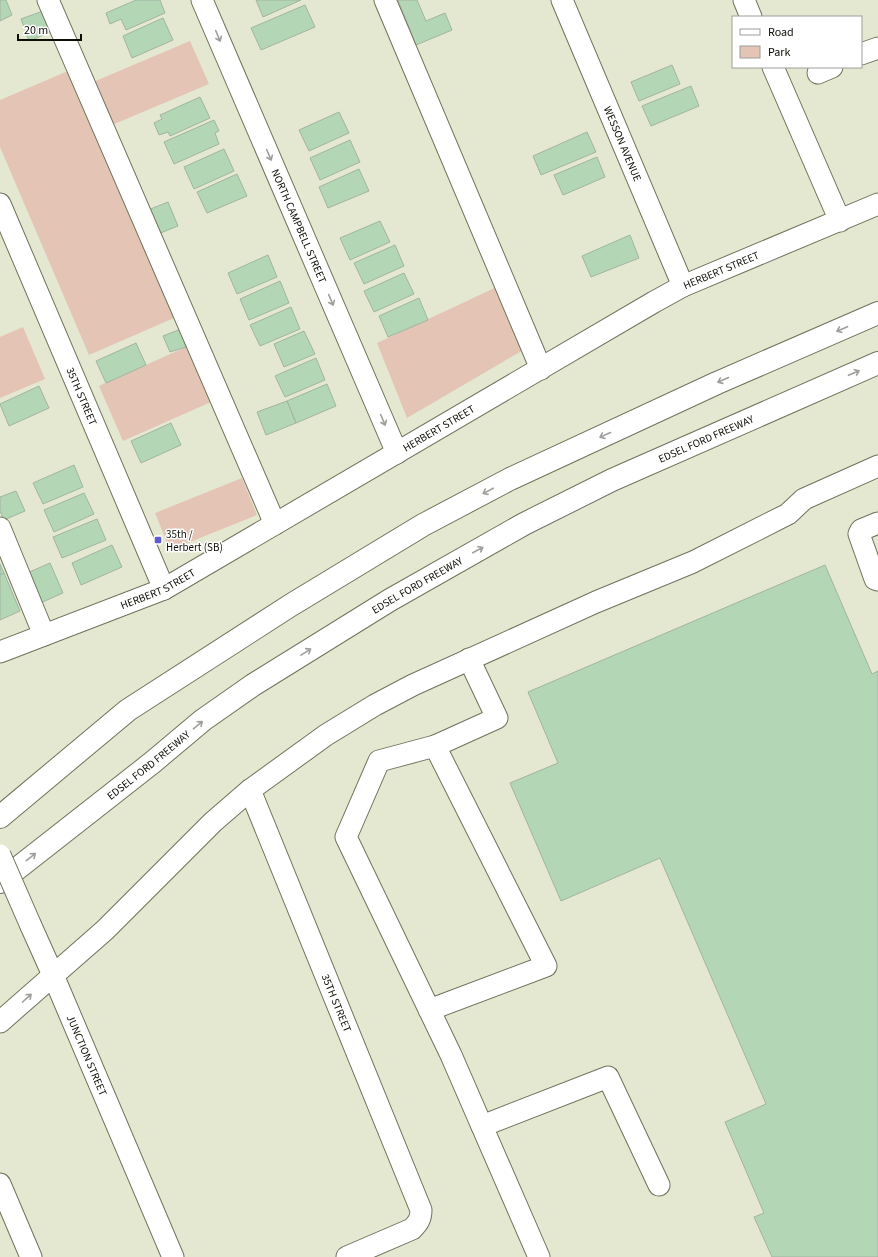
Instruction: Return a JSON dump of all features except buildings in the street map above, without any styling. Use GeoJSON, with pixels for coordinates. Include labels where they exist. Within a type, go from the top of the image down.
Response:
{"type":"FeatureCollection","features":[{"type":"Feature","properties":{"kind":"highway"},"geometry":{"type":"LineString","coordinates":[[0,817],[128,710],[291,605],[423,525],[532,469],[717,383],[878,313]]}},
{"type":"Feature","properties":{"kind":"highway","name":"EDSEL FORD FREEWAY"},"geometry":{"type":"LineString","coordinates":[[0,882],[222,707],[259,681],[390,600],[517,528],[612,480],[697,441],[878,363]]}},
{"type":"Feature","properties":{"kind":"street"},"geometry":{"type":"LineString","coordinates":[[48,0],[275,524]]}},
{"type":"Feature","properties":{"kind":"street","name":"NORTH CAMPBELL STREET"},"geometry":{"type":"LineString","coordinates":[[202,0],[397,453]]}},
{"type":"Feature","properties":{"kind":"street"},"geometry":{"type":"LineString","coordinates":[[385,0],[541,369]]}},
{"type":"Feature","properties":{"kind":"street","name":"WESSON AVENUE"},"geometry":{"type":"LineString","coordinates":[[562,0],[683,286]]}},
{"type":"Feature","properties":{"kind":"street"},"geometry":{"type":"LineString","coordinates":[[744,0],[751,16]]}},
{"type":"Feature","properties":{"kind":"street"},"geometry":{"type":"LineString","coordinates":[[862,54],[878,48]]}},
{"type":"Feature","properties":{"kind":"street"},"geometry":{"type":"LineString","coordinates":[[773,68],[840,221]]}},
{"type":"Feature","properties":{"kind":"street","name":"35TH STREET"},"geometry":{"type":"LineString","coordinates":[[0,204],[164,589]]}},
{"type":"Feature","properties":{"kind":"street","name":"HERBERT STREET"},"geometry":{"type":"LineString","coordinates":[[0,652],[164,589],[683,286],[878,204]]}},
{"type":"Feature","properties":{"kind":"street"},"geometry":{"type":"LineString","coordinates":[[0,1022],[105,930],[213,822],[250,790],[326,735],[374,705],[469,659],[596,602],[693,562],[788,514],[804,499],[878,466]]}},
{"type":"Feature","properties":{"kind":"street"},"geometry":{"type":"LineString","coordinates":[[878,523],[861,530],[859,534],[875,579],[878,580]]}},
{"type":"Feature","properties":{"kind":"street"},"geometry":{"type":"LineString","coordinates":[[0,528],[44,635]]}},
{"type":"Feature","properties":{"kind":"street"},"geometry":{"type":"LineString","coordinates":[[469,659],[497,718],[435,746],[379,761],[346,837],[429,1010],[482,1126],[539,1257]]}},
{"type":"Feature","properties":{"kind":"street"},"geometry":{"type":"LineString","coordinates":[[429,1010],[546,966],[435,746]]}},
{"type":"Feature","properties":{"kind":"street","name":"35TH STREET"},"geometry":{"type":"LineString","coordinates":[[250,790],[419,1203],[421,1217],[418,1224],[412,1229],[347,1257]]}},
{"type":"Feature","properties":{"kind":"street","name":"JUNCTION STREET"},"geometry":{"type":"LineString","coordinates":[[0,855],[53,974],[173,1257]]}},
{"type":"Feature","properties":{"kind":"street"},"geometry":{"type":"LineString","coordinates":[[482,1126],[608,1077],[660,1185]]}},
{"type":"Feature","properties":{"kind":"street"},"geometry":{"type":"LineString","coordinates":[[0,1184],[30,1257]]}},
{"type":"Feature","properties":{"kind":"green space"},"geometry":{"type":"Polygon","coordinates":[[[190,41],[209,84],[112,125],[93,82],[190,41]]]}},
{"type":"Feature","properties":{"kind":"green space"},"geometry":{"type":"Polygon","coordinates":[[[68,71],[174,318],[89,355],[0,147],[0,100],[68,71]]]}},
{"type":"Feature","properties":{"kind":"green space"},"geometry":{"type":"Polygon","coordinates":[[[501,285],[525,349],[407,418],[377,343],[501,285]]]}},
{"type":"Feature","properties":{"kind":"green space"},"geometry":{"type":"Polygon","coordinates":[[[23,327],[45,379],[0,398],[0,337],[23,327]]]}},
{"type":"Feature","properties":{"kind":"green space"},"geometry":{"type":"Polygon","coordinates":[[[186,347],[211,402],[123,441],[99,386],[186,347]]]}},
{"type":"Feature","properties":{"kind":"green space"},"geometry":{"type":"Polygon","coordinates":[[[242,478],[257,515],[170,550],[155,513],[242,478]]]}},
{"type":"Feature","properties":{"kind":"place","name":"35th / Herbert (SB)"},"geometry":{"type":"Point","coordinates":[158,540]}}]}
